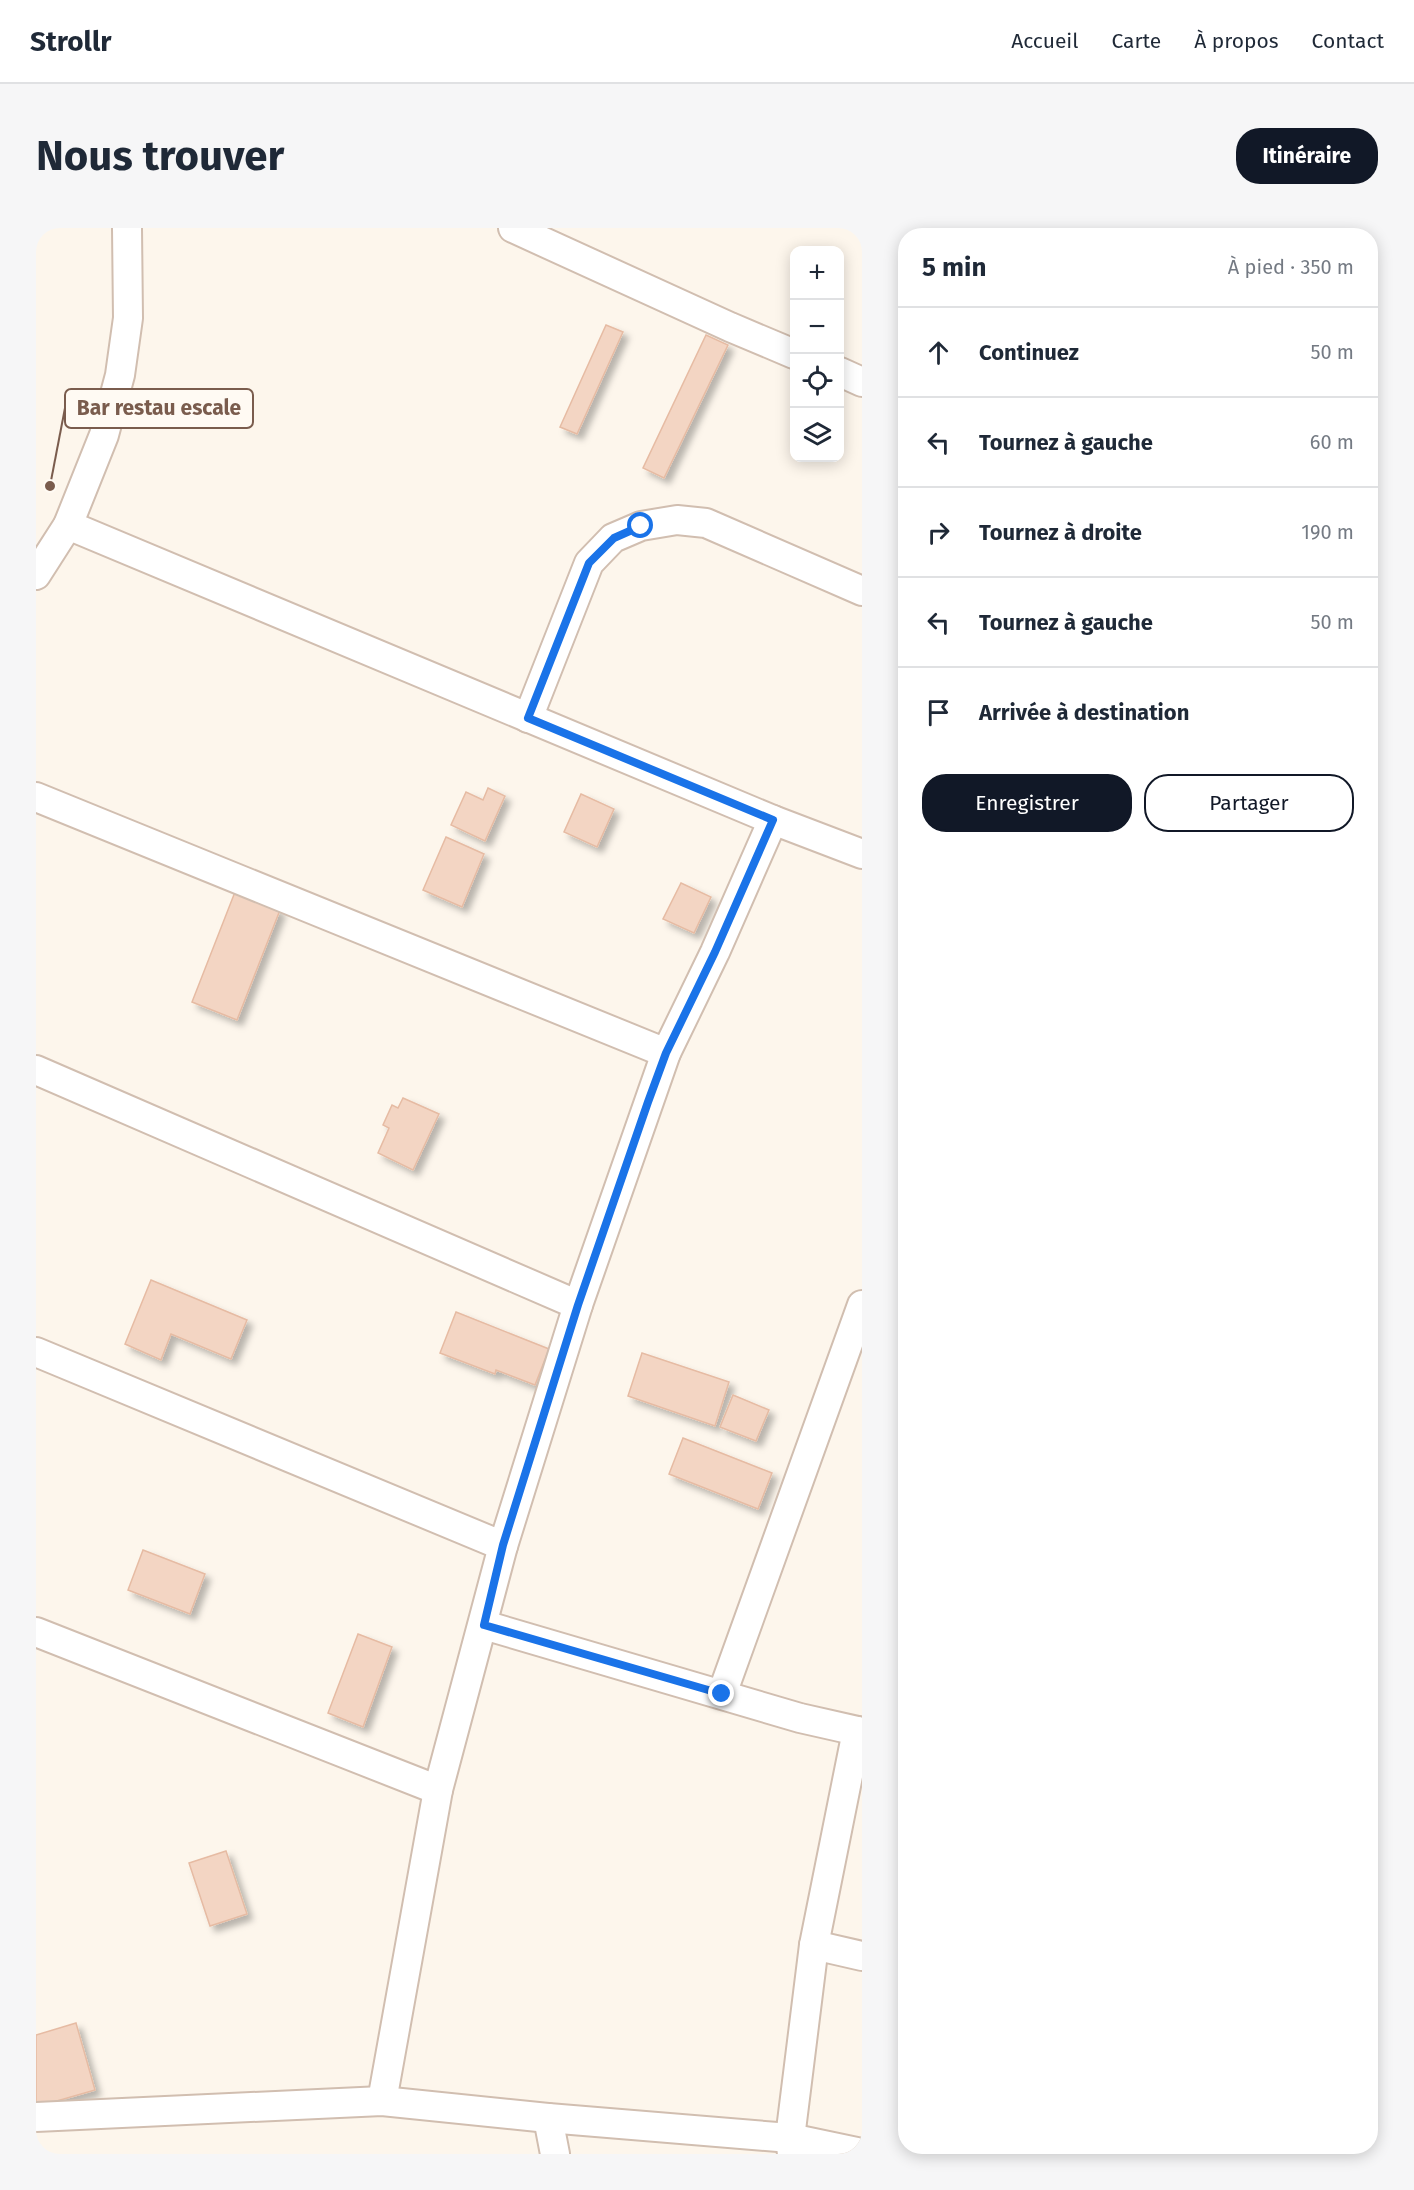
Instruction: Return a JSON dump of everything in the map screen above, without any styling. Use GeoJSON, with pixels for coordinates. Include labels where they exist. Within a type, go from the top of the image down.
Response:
{"type":"FeatureCollection","features":[{"type":"Feature","properties":{"kind":"street"},"geometry":{"type":"LineString","coordinates":[[36,575],[68,525],[104,435],[120,375],[128,318],[127,228]]}},
{"type":"Feature","properties":{"kind":"street"},"geometry":{"type":"LineString","coordinates":[[513,228],[790,352]]}},
{"type":"Feature","properties":{"kind":"street"},"geometry":{"type":"LineString","coordinates":[[844,374],[862,382]]}},
{"type":"Feature","properties":{"kind":"street"},"geometry":{"type":"LineString","coordinates":[[528,718],[589,563],[614,538],[641,526],[677,520],[706,523],[862,591]]}},
{"type":"Feature","properties":{"kind":"street"},"geometry":{"type":"LineString","coordinates":[[68,525],[773,820],[862,854]]}},
{"type":"Feature","properties":{"kind":"street"},"geometry":{"type":"LineString","coordinates":[[36,797],[666,1053]]}},
{"type":"Feature","properties":{"kind":"street"},"geometry":{"type":"LineString","coordinates":[[382,2101],[438,1790],[484,1625],[503,1545],[578,1305],[666,1053],[715,952],[773,820]]}},
{"type":"Feature","properties":{"kind":"street"},"geometry":{"type":"LineString","coordinates":[[36,1070],[578,1305]]}},
{"type":"Feature","properties":{"kind":"street"},"geometry":{"type":"LineString","coordinates":[[722,1694],[862,1305]]}},
{"type":"Feature","properties":{"kind":"street"},"geometry":{"type":"LineString","coordinates":[[36,1352],[503,1545]]}},
{"type":"Feature","properties":{"kind":"street"},"geometry":{"type":"LineString","coordinates":[[484,1625],[800,1718],[860,1732],[814,1945],[791,2146]]}},
{"type":"Feature","properties":{"kind":"street"},"geometry":{"type":"LineString","coordinates":[[36,1632],[438,1790]]}},
{"type":"Feature","properties":{"kind":"street"},"geometry":{"type":"LineString","coordinates":[[814,1945],[862,1956]]}},
{"type":"Feature","properties":{"kind":"street"},"geometry":{"type":"LineString","coordinates":[[36,2117],[382,2101],[862,2154]]}},
{"type":"Feature","properties":{"kind":"street"},"geometry":{"type":"LineString","coordinates":[[548,2118],[555,2154]]}},
{"type":"Feature","properties":{"kind":"building"},"geometry":{"type":"Polygon","coordinates":[[[606,325],[623,332],[577,434],[560,427],[606,325]]]}},
{"type":"Feature","properties":{"kind":"building"},"geometry":{"type":"Polygon","coordinates":[[[706,335],[728,345],[664,478],[643,468],[706,335]]]}},
{"type":"Feature","properties":{"kind":"building"},"geometry":{"type":"Polygon","coordinates":[[[488,788],[505,796],[485,841],[451,825],[466,792],[483,800],[488,788]]]}},
{"type":"Feature","properties":{"kind":"building"},"geometry":{"type":"Polygon","coordinates":[[[581,794],[614,809],[597,847],[564,832],[581,794]]]}},
{"type":"Feature","properties":{"kind":"building"},"geometry":{"type":"Polygon","coordinates":[[[446,837],[484,854],[462,907],[423,890],[446,837]]]}},
{"type":"Feature","properties":{"kind":"building"},"geometry":{"type":"Polygon","coordinates":[[[681,883],[711,897],[694,933],[663,919],[681,883]]]}},
{"type":"Feature","properties":{"kind":"building"},"geometry":{"type":"Polygon","coordinates":[[[235,892],[280,910],[237,1020],[192,1002],[235,892]]]}},
{"type":"Feature","properties":{"kind":"building"},"geometry":{"type":"Polygon","coordinates":[[[403,1098],[439,1114],[413,1170],[378,1153],[389,1128],[383,1125],[392,1105],[398,1108],[403,1098]]]}},
{"type":"Feature","properties":{"kind":"building"},"geometry":{"type":"Polygon","coordinates":[[[151,1280],[247,1320],[231,1359],[171,1334],[161,1360],[125,1344],[151,1280]]]}},
{"type":"Feature","properties":{"kind":"building"},"geometry":{"type":"Polygon","coordinates":[[[456,1312],[549,1349],[535,1385],[496,1370],[495,1374],[440,1353],[456,1312]]]}},
{"type":"Feature","properties":{"kind":"building"},"geometry":{"type":"Polygon","coordinates":[[[642,1353],[729,1382],[715,1426],[628,1396],[642,1353]]]}},
{"type":"Feature","properties":{"kind":"building"},"geometry":{"type":"Polygon","coordinates":[[[733,1395],[769,1410],[756,1441],[720,1427],[733,1395]]]}},
{"type":"Feature","properties":{"kind":"building"},"geometry":{"type":"Polygon","coordinates":[[[683,1438],[772,1473],[758,1509],[669,1474],[683,1438]]]}},
{"type":"Feature","properties":{"kind":"building"},"geometry":{"type":"Polygon","coordinates":[[[143,1550],[205,1574],[190,1614],[128,1590],[143,1550]]]}},
{"type":"Feature","properties":{"kind":"building"},"geometry":{"type":"Polygon","coordinates":[[[358,1634],[392,1647],[363,1727],[328,1713],[358,1634]]]}},
{"type":"Feature","properties":{"kind":"building"},"geometry":{"type":"Polygon","coordinates":[[[226,1851],[247,1914],[210,1926],[189,1863],[226,1851]]]}},
{"type":"Feature","properties":{"kind":"building"},"geometry":{"type":"Polygon","coordinates":[[[76,2023],[95,2090],[36,2107],[36,2035],[76,2023]]]}},
{"type":"Feature","properties":{"kind":"place","name":"Bar restau escale"},"geometry":{"type":"Point","coordinates":[50,486]}},
{"type":"Feature","properties":{"kind":"route"},"geometry":{"type":"LineString","coordinates":[[641,526],[614,538],[589,563],[528,718],[773,820],[715,952],[666,1053],[648,1102],[578,1305],[503,1545],[484,1625],[722,1694]]}}]}
